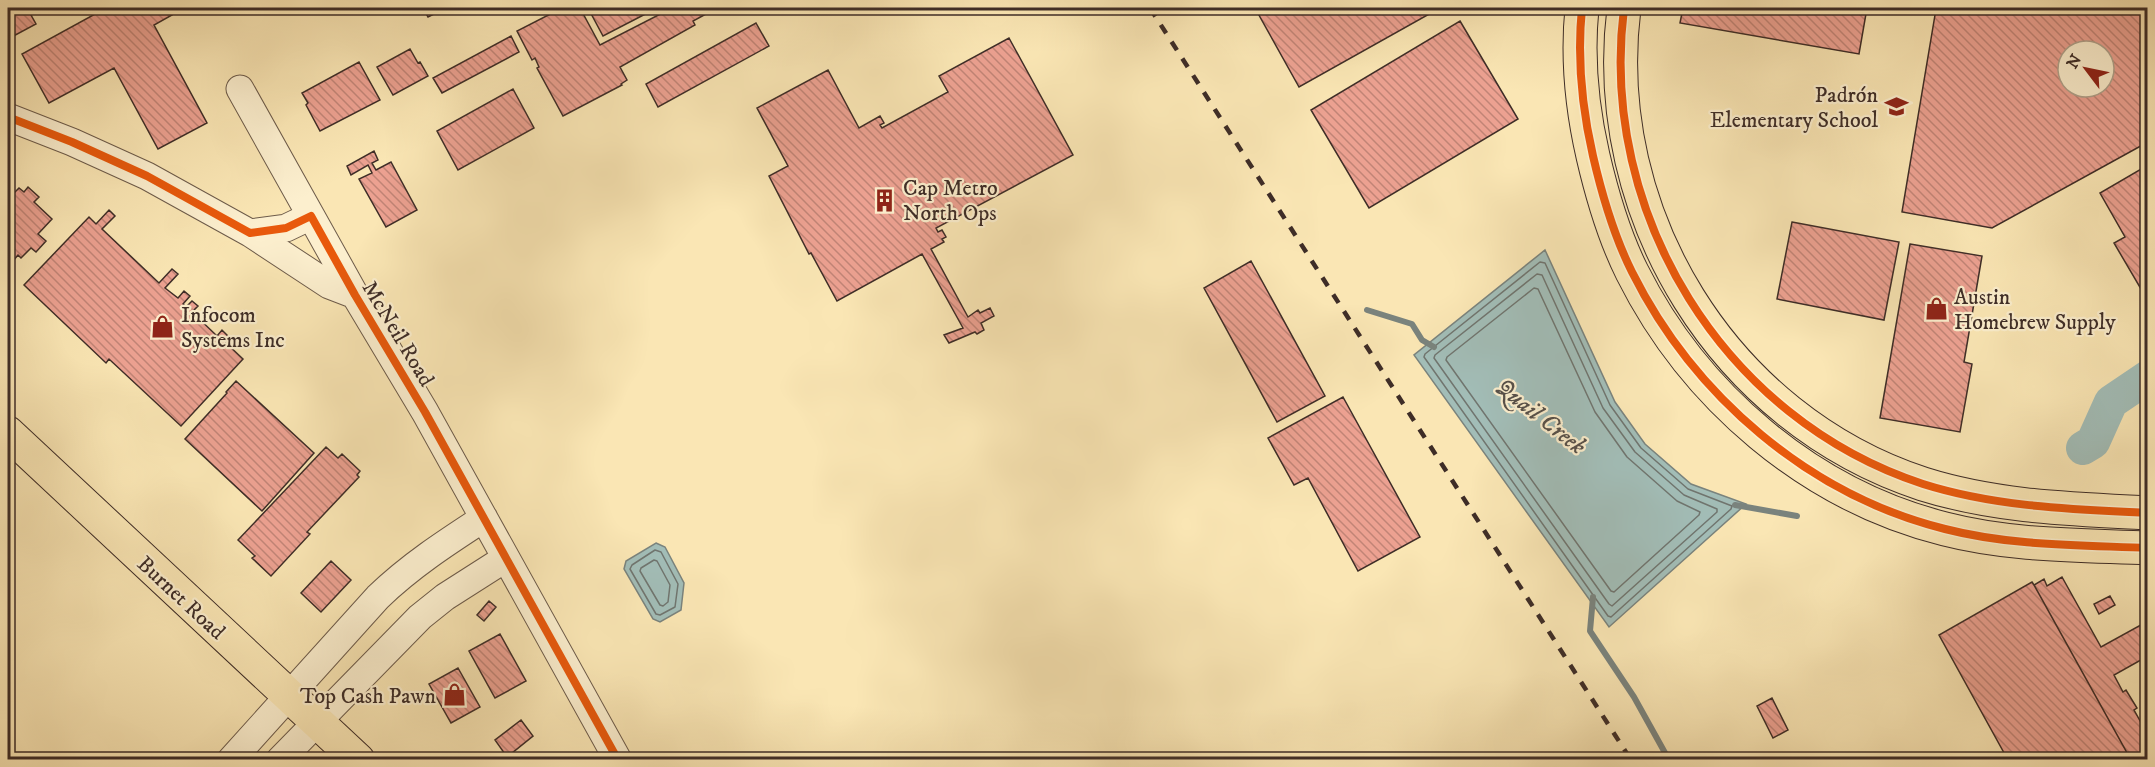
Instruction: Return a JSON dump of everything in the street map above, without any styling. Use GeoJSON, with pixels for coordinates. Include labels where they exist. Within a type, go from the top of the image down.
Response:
{"type":"FeatureCollection","features":[{"type":"Feature","properties":{"kind":"main road"},"geometry":{"type":"LineString","coordinates":[[1582,8],[1580,63],[1592,152],[1609,213],[1631,271],[1652,309],[1690,363],[1704,381],[1745,421],[1786,455],[1824,479],[1867,501],[1943,529],[2019,542],[2148,548]]}},
{"type":"Feature","properties":{"kind":"main road"},"geometry":{"type":"LineString","coordinates":[[1624,8],[1622,99],[1629,147],[1647,215],[1684,294],[1732,358],[1768,394],[1809,426],[1850,452],[1920,483],[1974,498],[2027,506],[2148,513]]}},
{"type":"Feature","properties":{"kind":"main road"},"geometry":{"type":"LineString","coordinates":[[1592,152],[1629,147]]}},
{"type":"Feature","properties":{"kind":"main road","name":"Burnet Road"},"geometry":{"type":"LineString","coordinates":[[8,433],[358,759]]}},
{"type":"Feature","properties":{"kind":"main road"},"geometry":{"type":"LineString","coordinates":[[1867,501],[1882,467]]}},
{"type":"Feature","properties":{"kind":"main road"},"geometry":{"type":"LineString","coordinates":[[1966,534],[1974,498]]}},
{"type":"Feature","properties":{"kind":"street","name":"McNeil Road"},"geometry":{"type":"LineString","coordinates":[[240,89],[355,295],[425,412],[618,759]]}},
{"type":"Feature","properties":{"kind":"street","name":"McNeil Road"},"geometry":{"type":"LineString","coordinates":[[8,117],[72,142],[147,176],[250,233],[329,285],[355,295]]}},
{"type":"Feature","properties":{"kind":"street"},"geometry":{"type":"LineString","coordinates":[[250,233],[286,228],[311,216]]}},
{"type":"Feature","properties":{"kind":"street"},"geometry":{"type":"LineString","coordinates":[[231,759],[395,580],[429,554],[484,518]]}},
{"type":"Feature","properties":{"kind":"street"},"geometry":{"type":"LineString","coordinates":[[280,759],[420,617],[445,597],[506,558]]}},
{"type":"Feature","properties":{"kind":"water"},"geometry":{"type":"Polygon","coordinates":[[[1545,250],[1615,402],[1645,444],[1691,484],[1746,504],[1609,627],[1414,355],[1545,250]]]}},
{"type":"Feature","properties":{"kind":"water"},"geometry":{"type":"Polygon","coordinates":[[[656,543],[665,547],[684,583],[681,610],[660,622],[653,619],[624,569],[626,561],[656,543]]]}},
{"type":"Feature","properties":{"kind":"building"},"geometry":{"type":"Polygon","coordinates":[[[8,8],[39,8],[41,10],[31,15],[36,24],[8,39],[8,8]]]}},
{"type":"Feature","properties":{"kind":"building"},"geometry":{"type":"Polygon","coordinates":[[[106,8],[167,8],[172,15],[154,25],[207,123],[158,149],[114,68],[49,103],[22,54],[106,8]]]}},
{"type":"Feature","properties":{"kind":"building"},"geometry":{"type":"Polygon","coordinates":[[[423,8],[446,8],[428,17],[423,8]]]}},
{"type":"Feature","properties":{"kind":"building"},"geometry":{"type":"Polygon","coordinates":[[[562,8],[580,8],[600,45],[672,8],[717,8],[693,21],[695,25],[620,67],[627,80],[622,85],[563,116],[537,68],[539,67],[535,58],[532,60],[517,31],[562,8]]]}},
{"type":"Feature","properties":{"kind":"building"},"geometry":{"type":"Polygon","coordinates":[[[588,8],[657,8],[603,36],[588,8]]]}},
{"type":"Feature","properties":{"kind":"building"},"geometry":{"type":"Polygon","coordinates":[[[1255,8],[1440,8],[1299,87],[1255,8]]]}},
{"type":"Feature","properties":{"kind":"building"},"geometry":{"type":"Polygon","coordinates":[[[1683,8],[1867,8],[1859,54],[1680,23],[1683,8]]]}},
{"type":"Feature","properties":{"kind":"building"},"geometry":{"type":"Polygon","coordinates":[[[2148,8],[2148,142],[1992,228],[1902,212],[1936,9],[2148,8]]]}},
{"type":"Feature","properties":{"kind":"building"},"geometry":{"type":"Polygon","coordinates":[[[1460,21],[1518,119],[1369,208],[1311,110],[1460,21]]]}},
{"type":"Feature","properties":{"kind":"building"},"geometry":{"type":"Polygon","coordinates":[[[756,23],[769,46],[658,107],[646,84],[756,23]]]}},
{"type":"Feature","properties":{"kind":"building"},"geometry":{"type":"Polygon","coordinates":[[[511,36],[519,52],[442,93],[433,78],[511,36]]]}},
{"type":"Feature","properties":{"kind":"building","name":"Cap Metro North Ops"},"geometry":{"type":"Polygon","coordinates":[[[1009,38],[1073,155],[936,228],[938,232],[942,230],[946,237],[942,239],[944,242],[931,249],[968,317],[978,310],[980,313],[990,308],[994,316],[981,323],[984,330],[949,343],[944,335],[963,328],[922,254],[837,301],[811,253],[809,254],[769,176],[788,166],[757,108],[828,70],[859,128],[880,116],[884,123],[880,125],[882,128],[948,92],[939,76],[1009,38]]]}},
{"type":"Feature","properties":{"kind":"building"},"geometry":{"type":"Polygon","coordinates":[[[410,49],[428,76],[393,95],[377,67],[410,49]]]}},
{"type":"Feature","properties":{"kind":"building"},"geometry":{"type":"Polygon","coordinates":[[[359,62],[380,100],[320,131],[302,93],[359,62]]]}},
{"type":"Feature","properties":{"kind":"building"},"geometry":{"type":"Polygon","coordinates":[[[513,89],[534,128],[458,170],[437,131],[513,89]]]}},
{"type":"Feature","properties":{"kind":"building"},"geometry":{"type":"Polygon","coordinates":[[[374,151],[378,160],[372,163],[376,170],[391,162],[417,210],[386,227],[359,179],[372,173],[368,165],[351,175],[347,166],[374,151]]]}},
{"type":"Feature","properties":{"kind":"building"},"geometry":{"type":"Polygon","coordinates":[[[2148,165],[2148,301],[2114,243],[2125,237],[2100,193],[2148,165]]]}},
{"type":"Feature","properties":{"kind":"building"},"geometry":{"type":"Polygon","coordinates":[[[28,187],[39,197],[34,202],[52,219],[38,234],[46,241],[36,252],[31,248],[21,258],[18,255],[8,267],[8,189],[13,194],[19,188],[24,192],[28,187]]]}},
{"type":"Feature","properties":{"kind":"building"},"geometry":{"type":"Polygon","coordinates":[[[109,210],[115,216],[102,229],[159,283],[172,269],[178,274],[165,288],[178,298],[184,291],[190,296],[183,304],[186,307],[192,301],[198,306],[192,312],[217,336],[222,330],[229,337],[225,342],[243,359],[181,426],[109,359],[106,363],[24,285],[89,217],[96,224],[109,210]]]}},
{"type":"Feature","properties":{"kind":"building"},"geometry":{"type":"Polygon","coordinates":[[[1792,222],[1899,242],[1884,320],[1777,299],[1792,222]]]}},
{"type":"Feature","properties":{"kind":"building","name":"Austin Homebrew Supply"},"geometry":{"type":"Polygon","coordinates":[[[1910,244],[1982,256],[1964,362],[1972,364],[1960,432],[1880,418],[1910,244]]]}},
{"type":"Feature","properties":{"kind":"building"},"geometry":{"type":"Polygon","coordinates":[[[1251,261],[1325,396],[1277,422],[1204,288],[1251,261]]]}},
{"type":"Feature","properties":{"kind":"building"},"geometry":{"type":"Polygon","coordinates":[[[236,381],[314,453],[262,511],[185,439],[236,381]]]}},
{"type":"Feature","properties":{"kind":"building"},"geometry":{"type":"Polygon","coordinates":[[[1343,397],[1420,537],[1358,571],[1308,478],[1294,485],[1268,438],[1343,397]]]}},
{"type":"Feature","properties":{"kind":"building"},"geometry":{"type":"Polygon","coordinates":[[[326,447],[338,458],[342,454],[360,471],[357,475],[359,477],[307,532],[310,534],[271,576],[252,558],[255,556],[238,540],[326,447]]]}},
{"type":"Feature","properties":{"kind":"building"},"geometry":{"type":"Polygon","coordinates":[[[331,561],[351,580],[321,612],[301,593],[331,561]]]}},
{"type":"Feature","properties":{"kind":"building"},"geometry":{"type":"Polygon","coordinates":[[[2062,577],[2101,647],[2148,621],[2148,656],[2114,675],[2123,692],[2126,690],[2137,708],[2134,710],[2143,726],[2148,724],[2148,760],[2131,760],[2034,585],[2044,579],[2047,586],[2062,577]]]}},
{"type":"Feature","properties":{"kind":"building"},"geometry":{"type":"Polygon","coordinates":[[[2032,582],[2131,760],[2008,760],[1939,635],[2032,582]]]}},
{"type":"Feature","properties":{"kind":"building"},"geometry":{"type":"Polygon","coordinates":[[[2110,596],[2115,605],[2099,614],[2094,604],[2110,596]]]}},
{"type":"Feature","properties":{"kind":"building"},"geometry":{"type":"Polygon","coordinates":[[[489,601],[496,607],[484,621],[477,615],[489,601]]]}},
{"type":"Feature","properties":{"kind":"building"},"geometry":{"type":"Polygon","coordinates":[[[500,634],[526,681],[495,698],[469,651],[500,634]]]}},
{"type":"Feature","properties":{"kind":"building","name":"Top Cash Pawn"},"geometry":{"type":"Polygon","coordinates":[[[458,668],[480,707],[451,723],[429,684],[458,668]]]}},
{"type":"Feature","properties":{"kind":"building"},"geometry":{"type":"Polygon","coordinates":[[[1772,698],[1788,730],[1773,738],[1757,706],[1772,698]]]}},
{"type":"Feature","properties":{"kind":"building"},"geometry":{"type":"Polygon","coordinates":[[[521,720],[533,736],[507,757],[495,740],[521,720]]]}},
{"type":"Feature","properties":{"kind":"waterway","name":"Quail Creek"},"geometry":{"type":"LineString","coordinates":[[1367,310],[1412,324],[1422,340],[1434,347]]}},
{"type":"Feature","properties":{"kind":"waterway","name":"Quail Creek"},"geometry":{"type":"LineString","coordinates":[[2083,448],[2093,442],[2111,402],[2148,377]]}},
{"type":"Feature","properties":{"kind":"waterway","name":"Quail Creek"},"geometry":{"type":"LineString","coordinates":[[1735,505],[1797,516]]}},
{"type":"Feature","properties":{"kind":"waterway"},"geometry":{"type":"LineString","coordinates":[[1593,597],[1590,631],[1634,697],[1669,760]]}},
{"type":"Feature","properties":{"kind":"railway"},"geometry":{"type":"LineString","coordinates":[[1150,8],[1631,760]]}},
{"type":"Feature","properties":{"kind":"cycle path"},"geometry":{"type":"LineString","coordinates":[[1582,8],[1580,64],[1586,120],[1597,171],[1614,230],[1632,272],[1658,317],[1688,360],[1722,399],[1761,434],[1803,465],[1847,492],[1895,513],[1945,529],[1995,539],[2046,544],[2148,548]]}},
{"type":"Feature","properties":{"kind":"cycle path"},"geometry":{"type":"LineString","coordinates":[[1624,8],[1621,85],[1632,160],[1655,232],[1689,299],[1734,359],[1789,411],[1852,453],[1923,484],[1978,498],[2034,506],[2148,513]]}},
{"type":"Feature","properties":{"kind":"cycle path"},"geometry":{"type":"LineString","coordinates":[[8,117],[72,142],[147,176],[250,233],[286,228],[311,216],[425,412],[618,760]]}},
{"type":"Feature","properties":{"kind":"place","name":"Padrón Elementary School"},"geometry":{"type":"Point","coordinates":[1896,107]}},
{"type":"Feature","properties":{"kind":"place","name":"Cap Metro North Ops"},"geometry":{"type":"Point","coordinates":[885,200]}},
{"type":"Feature","properties":{"kind":"place","name":"Austin Homebrew Supply"},"geometry":{"type":"Point","coordinates":[1936,309]}},
{"type":"Feature","properties":{"kind":"place","name":"Infocom Systems Inc"},"geometry":{"type":"Point","coordinates":[163,327]}},
{"type":"Feature","properties":{"kind":"place","name":"Top Cash Pawn"},"geometry":{"type":"Point","coordinates":[454,695]}}]}
